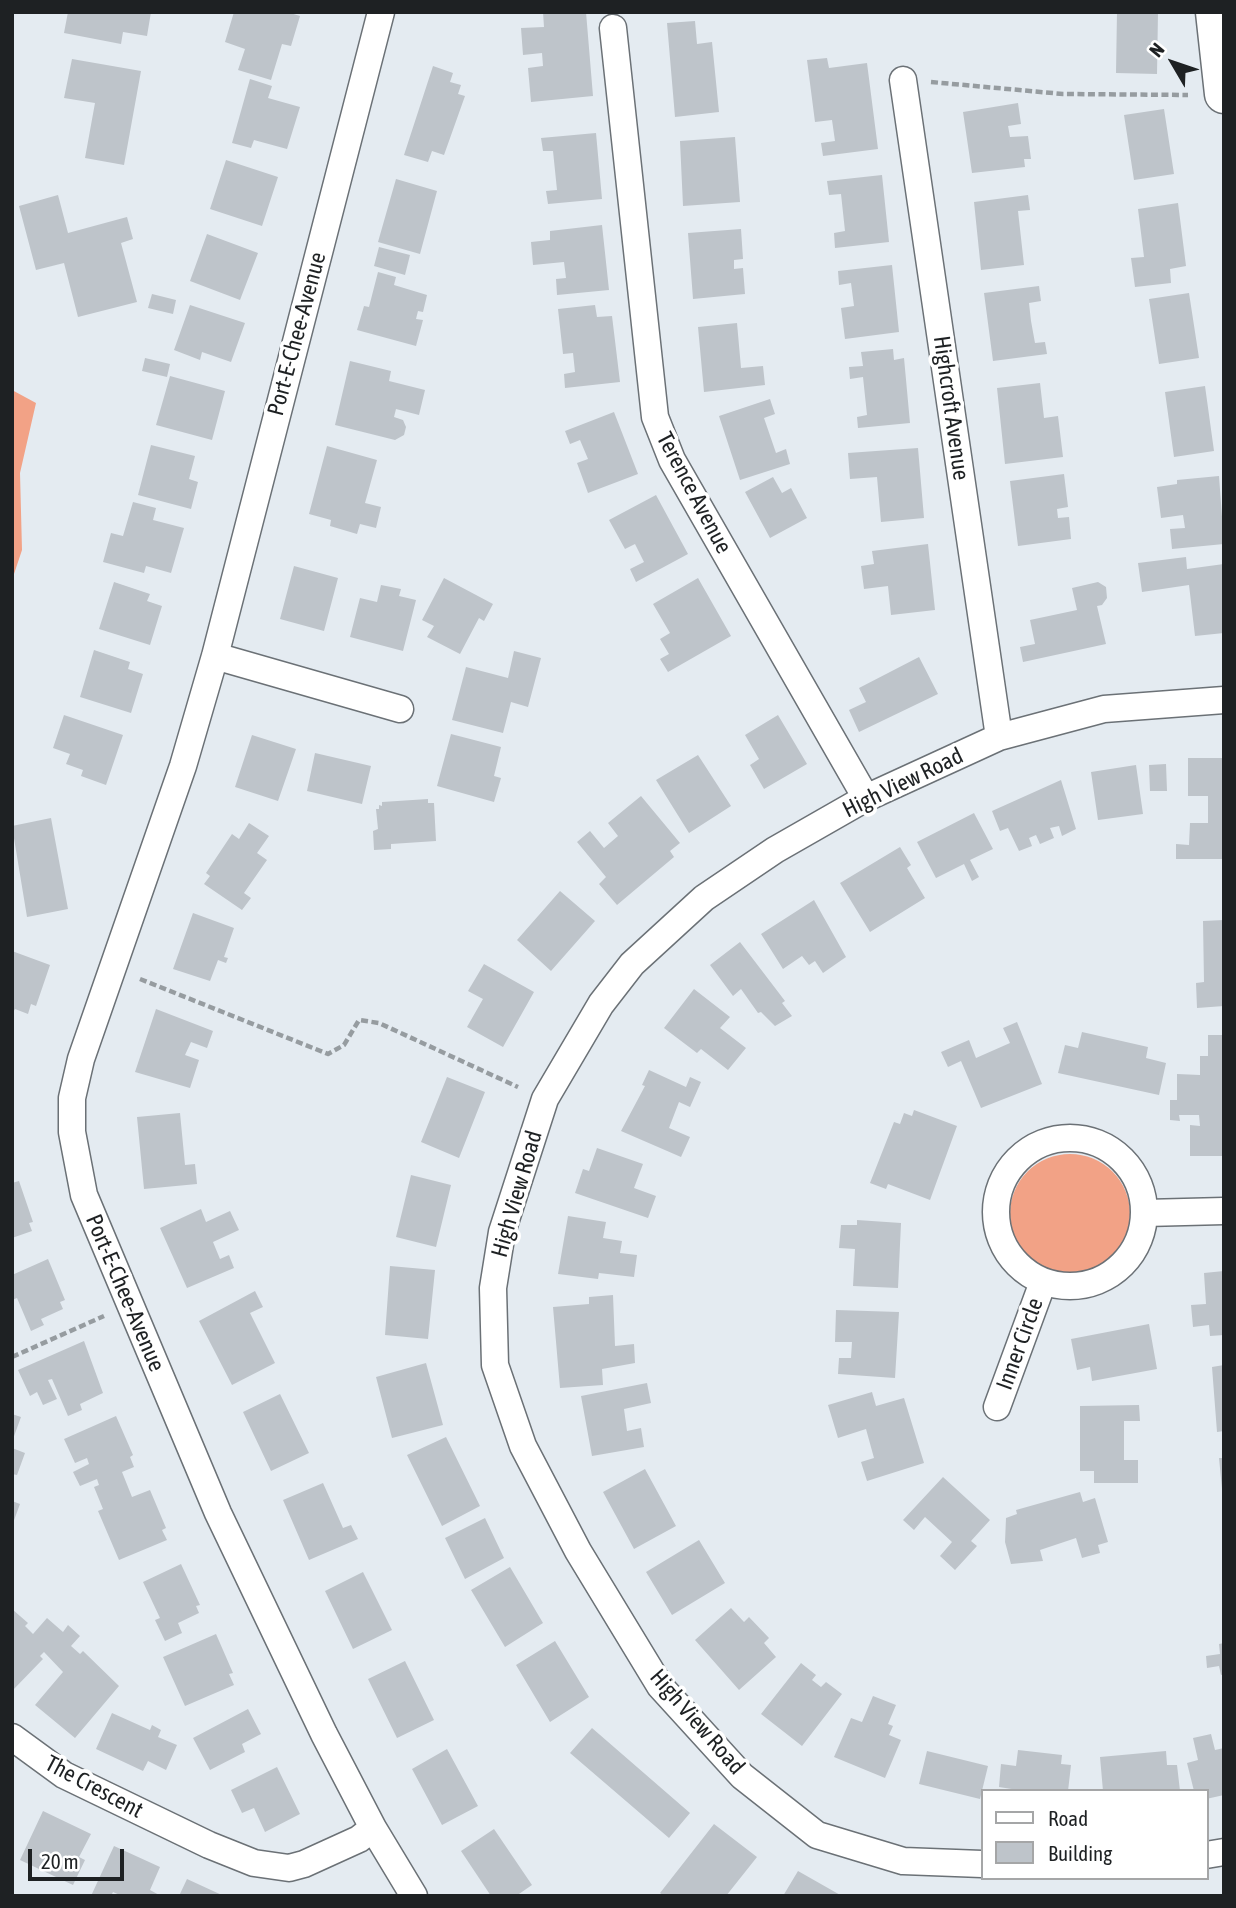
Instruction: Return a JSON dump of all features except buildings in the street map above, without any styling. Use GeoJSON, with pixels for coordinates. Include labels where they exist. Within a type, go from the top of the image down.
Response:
{"type":"FeatureCollection","features":[{"type":"Feature","properties":{"kind":"highway"},"geometry":{"type":"LineString","coordinates":[[1209,94],[1214,12]]}},
{"type":"Feature","properties":{"kind":"street","name":"Port-E-Chee-Avenue"},"geometry":{"type":"LineString","coordinates":[[381,12],[215,656],[183,766],[80,1059],[72,1098],[72,1132],[83,1195],[218,1513],[373,1828],[414,1896]]}},
{"type":"Feature","properties":{"kind":"street","name":"Terence Avenue"},"geometry":{"type":"LineString","coordinates":[[613,28],[655,418],[672,460],[866,798]]}},
{"type":"Feature","properties":{"kind":"street","name":"Highcroft Avenue"},"geometry":{"type":"LineString","coordinates":[[903,80],[999,737]]}},
{"type":"Feature","properties":{"kind":"street"},"geometry":{"type":"LineString","coordinates":[[215,656],[400,709]]}},
{"type":"Feature","properties":{"kind":"street","name":"High View Road"},"geometry":{"type":"LineString","coordinates":[[981,1864],[904,1861],[817,1835],[742,1776],[660,1686],[578,1551],[523,1446],[495,1365],[493,1288],[502,1232],[545,1098],[601,1004],[632,964],[704,898],[775,850],[866,798],[999,737],[1104,709],[1224,699]]}},
{"type":"Feature","properties":{"kind":"street","name":"Inner Circle"},"geometry":{"type":"LineString","coordinates":[[1080,1138],[1101,1144],[1119,1155],[1133,1172],[1142,1191],[1145,1213],[1141,1236],[1130,1258],[1112,1274],[1090,1284],[1067,1287],[1043,1282],[1025,1271],[1009,1256],[1000,1237],[996,1216],[998,1194],[1006,1174],[1029,1151],[1058,1139],[1080,1138]]}},
{"type":"Feature","properties":{"kind":"street"},"geometry":{"type":"LineString","coordinates":[[1145,1213],[1224,1211]]}},
{"type":"Feature","properties":{"kind":"street","name":"Inner Circle"},"geometry":{"type":"LineString","coordinates":[[997,1407],[1043,1282]]}},
{"type":"Feature","properties":{"kind":"street","name":"The Crescent"},"geometry":{"type":"LineString","coordinates":[[12,1737],[64,1775],[209,1845],[254,1863],[289,1868],[304,1864],[359,1839],[373,1828]]}},
{"type":"Feature","properties":{"kind":"path"},"geometry":{"type":"LineString","coordinates":[[903,80],[1063,94],[1209,94]]}},
{"type":"Feature","properties":{"kind":"path"},"geometry":{"type":"LineString","coordinates":[[113,969],[328,1054],[344,1045],[359,1020],[379,1023],[545,1098]]}},
{"type":"Feature","properties":{"kind":"path"},"geometry":{"type":"LineString","coordinates":[[12,1357],[107,1315]]}},
{"type":"Feature","properties":{"kind":"shaded area"},"geometry":{"type":"Polygon","coordinates":[[[12,390],[36,403],[20,473],[22,550],[12,580],[12,390]]]}},
{"type":"Feature","properties":{"kind":"shaded area"},"geometry":{"type":"Polygon","coordinates":[[[1070,1154],[1093,1158],[1113,1171],[1126,1191],[1130,1214],[1126,1237],[1113,1257],[1093,1270],[1070,1274],[1047,1270],[1027,1257],[1014,1237],[1010,1214],[1014,1191],[1027,1171],[1047,1158],[1070,1154]]]}}]}
